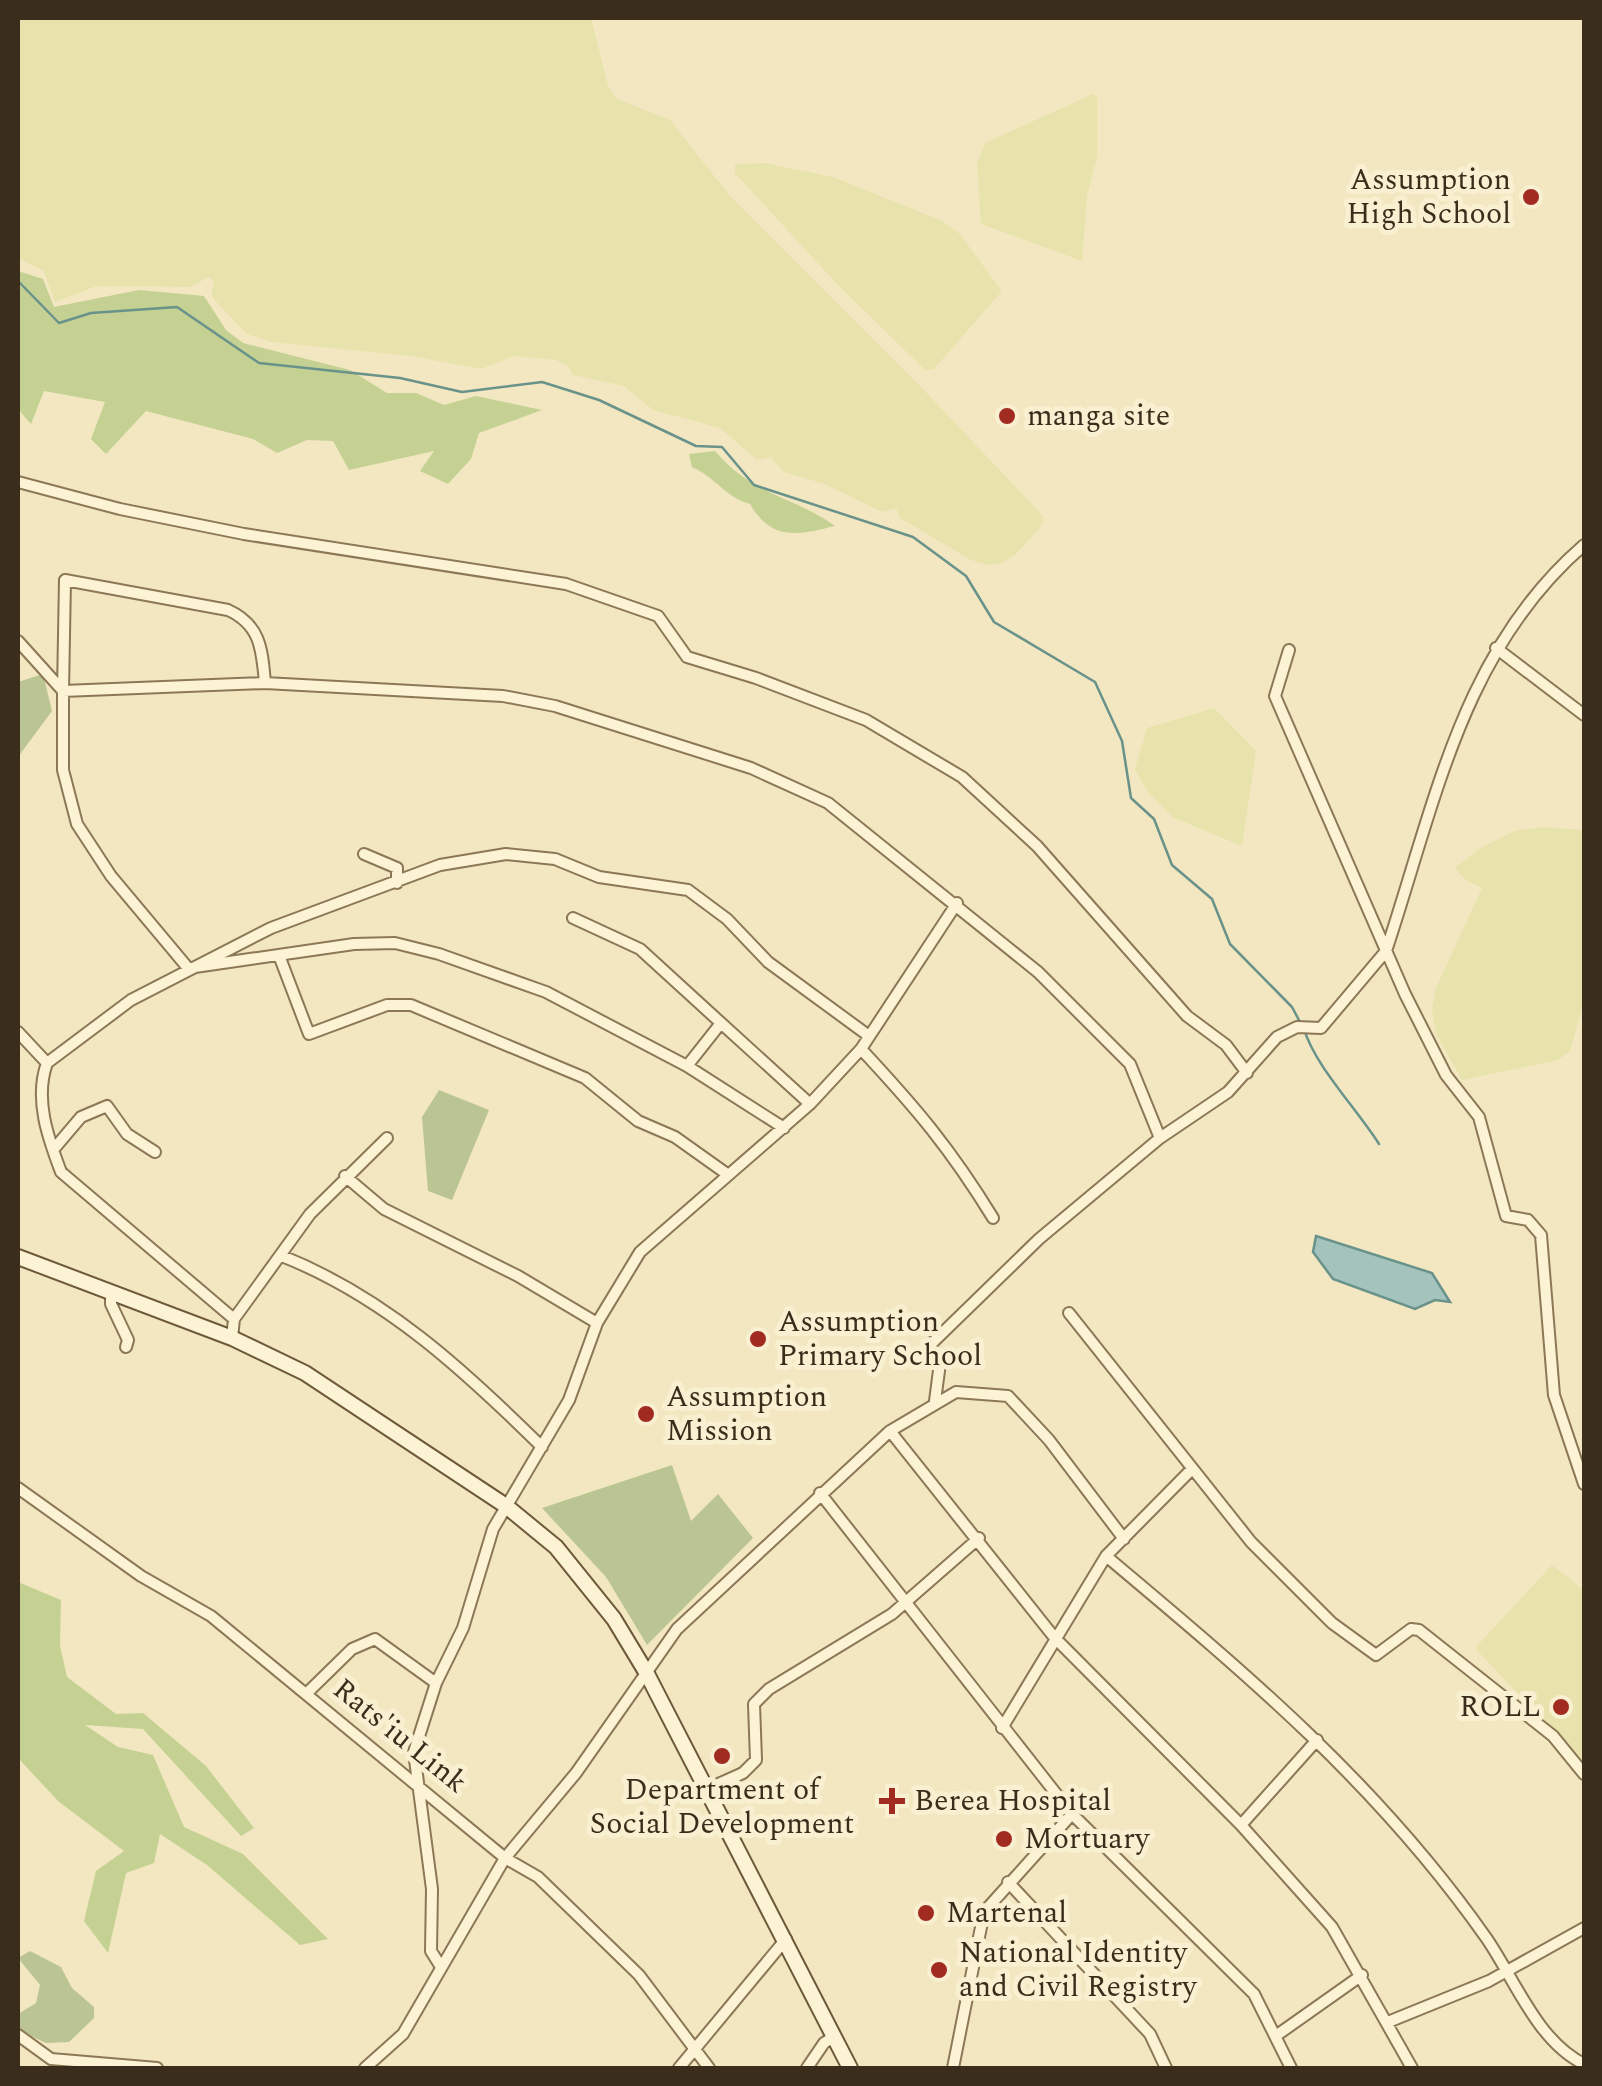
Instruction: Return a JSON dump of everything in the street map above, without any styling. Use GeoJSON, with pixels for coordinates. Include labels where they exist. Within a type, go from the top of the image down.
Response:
{"type":"FeatureCollection","features":[{"type":"Feature","properties":{"kind":"main road"},"geometry":{"type":"LineString","coordinates":[[18,1257],[232,1338],[305,1372],[506,1506],[569,1562],[614,1619],[646,1672],[850,2068]]}},
{"type":"Feature","properties":{"kind":"street"},"geometry":{"type":"LineString","coordinates":[[18,482],[120,509],[244,534],[566,584],[658,616],[686,657],[756,678],[866,720],[962,777],[1037,846],[1187,1016],[1226,1045],[1247,1073]]}},
{"type":"Feature","properties":{"kind":"street"},"geometry":{"type":"LineString","coordinates":[[935,1401],[940,1363],[928,1347],[1039,1238],[1160,1138],[1202,1113],[1247,1073],[1278,1037],[1297,1027],[1321,1028],[1386,951],[1449,752],[1496,648],[1529,598],[1584,544]]}},
{"type":"Feature","properties":{"kind":"street"},"geometry":{"type":"LineString","coordinates":[[188,968],[111,876],[76,824],[63,770],[65,580],[228,610],[247,619],[262,649],[266,684]]}},
{"type":"Feature","properties":{"kind":"street"},"geometry":{"type":"LineString","coordinates":[[18,641],[63,692]]}},
{"type":"Feature","properties":{"kind":"street"},"geometry":{"type":"LineString","coordinates":[[1496,648],[1584,715]]}},
{"type":"Feature","properties":{"kind":"street"},"geometry":{"type":"LineString","coordinates":[[1288,650],[1276,696],[1386,951],[1446,1075],[1479,1117],[1506,1216],[1528,1220],[1541,1236],[1554,1395],[1584,1484]]}},
{"type":"Feature","properties":{"kind":"street"},"geometry":{"type":"LineString","coordinates":[[63,692],[266,684],[503,696],[555,706],[751,768],[828,803],[957,903],[1106,1034],[1130,1064],[1160,1138]]}},
{"type":"Feature","properties":{"kind":"street"},"geometry":{"type":"LineString","coordinates":[[364,854],[397,868],[396,883]]}},
{"type":"Feature","properties":{"kind":"street"},"geometry":{"type":"LineString","coordinates":[[234,1319],[62,1172],[52,1150],[43,1108],[42,1076],[48,1063],[132,1000],[270,928],[471,856],[555,858],[599,876],[688,890],[727,919],[768,962],[868,1036]]}},
{"type":"Feature","properties":{"kind":"street"},"geometry":{"type":"LineString","coordinates":[[441,1967],[431,1951],[432,1889],[414,1752],[436,1683],[463,1628],[493,1529],[569,1400],[597,1323],[640,1252],[784,1128],[860,1050],[957,903]]}},
{"type":"Feature","properties":{"kind":"street"},"geometry":{"type":"LineString","coordinates":[[574,918],[640,948],[810,1104]]}},
{"type":"Feature","properties":{"kind":"street"},"geometry":{"type":"LineString","coordinates":[[188,968],[381,944],[438,954],[546,992],[687,1066],[784,1128]]}},
{"type":"Feature","properties":{"kind":"street"},"geometry":{"type":"LineString","coordinates":[[280,958],[310,1034],[387,1005],[411,1005],[519,1046],[584,1078],[638,1121],[675,1137],[726,1174]]}},
{"type":"Feature","properties":{"kind":"street"},"geometry":{"type":"LineString","coordinates":[[687,1066],[721,1023]]}},
{"type":"Feature","properties":{"kind":"street"},"geometry":{"type":"LineString","coordinates":[[18,1032],[48,1063]]}},
{"type":"Feature","properties":{"kind":"street"},"geometry":{"type":"LineString","coordinates":[[860,1050],[913,1102],[953,1153],[993,1218]]}},
{"type":"Feature","properties":{"kind":"street"},"geometry":{"type":"LineString","coordinates":[[52,1150],[81,1118],[106,1106],[127,1134],[155,1152]]}},
{"type":"Feature","properties":{"kind":"street"},"geometry":{"type":"LineString","coordinates":[[232,1338],[234,1319],[310,1214],[387,1138]]}},
{"type":"Feature","properties":{"kind":"street"},"geometry":{"type":"LineString","coordinates":[[345,1176],[384,1209],[518,1276],[597,1323]]}},
{"type":"Feature","properties":{"kind":"street"},"geometry":{"type":"LineString","coordinates":[[282,1256],[388,1312],[453,1361],[542,1447]]}},
{"type":"Feature","properties":{"kind":"street"},"geometry":{"type":"LineString","coordinates":[[111,1294],[111,1304],[128,1340],[126,1347]]}},
{"type":"Feature","properties":{"kind":"street"},"geometry":{"type":"LineString","coordinates":[[1069,1313],[1190,1471],[1251,1542],[1332,1623],[1376,1654],[1411,1629],[1419,1630],[1553,1736],[1584,1774]]}},
{"type":"Feature","properties":{"kind":"street"},"geometry":{"type":"LineString","coordinates":[[365,2068],[403,2034],[506,1858],[576,1774],[677,1629],[890,1431],[935,1401],[975,1390],[1008,1396],[1124,1539]]}},
{"type":"Feature","properties":{"kind":"street"},"geometry":{"type":"LineString","coordinates":[[890,1431],[1054,1637],[1241,1825],[1332,1926],[1412,2068]]}},
{"type":"Feature","properties":{"kind":"street"},"geometry":{"type":"LineString","coordinates":[[1002,1728],[1106,1556],[1190,1471]]}},
{"type":"Feature","properties":{"kind":"street","name":"Rats'iu Link"},"geometry":{"type":"LineString","coordinates":[[18,1488],[141,1576],[210,1616],[506,1858],[538,1877],[639,1975],[693,2052],[709,2068]]}},
{"type":"Feature","properties":{"kind":"street"},"geometry":{"type":"LineString","coordinates":[[820,1493],[1072,1814],[1254,1994],[1291,2068]]}},
{"type":"Feature","properties":{"kind":"street"},"geometry":{"type":"LineString","coordinates":[[704,1790],[743,1773],[756,1760],[754,1704],[768,1689],[906,1602],[979,1538]]}},
{"type":"Feature","properties":{"kind":"street"},"geometry":{"type":"LineString","coordinates":[[1106,1556],[1234,1663],[1317,1740],[1433,1862],[1554,2042],[1584,2064]]}},
{"type":"Feature","properties":{"kind":"street"},"geometry":{"type":"LineString","coordinates":[[307,1693],[352,1648],[375,1639],[436,1683]]}},
{"type":"Feature","properties":{"kind":"street"},"geometry":{"type":"LineString","coordinates":[[1241,1825],[1317,1740]]}},
{"type":"Feature","properties":{"kind":"street"},"geometry":{"type":"LineString","coordinates":[[952,2068],[984,1912],[1072,1814]]}},
{"type":"Feature","properties":{"kind":"street"},"geometry":{"type":"LineString","coordinates":[[1008,1882],[1150,2034],[1166,2068]]}},
{"type":"Feature","properties":{"kind":"street"},"geometry":{"type":"LineString","coordinates":[[1388,2022],[1489,1981],[1506,1967],[1584,1928]]}},
{"type":"Feature","properties":{"kind":"street"},"geometry":{"type":"LineString","coordinates":[[679,2068],[786,1939]]}},
{"type":"Feature","properties":{"kind":"street"},"geometry":{"type":"LineString","coordinates":[[1277,2035],[1362,1975]]}},
{"type":"Feature","properties":{"kind":"street"},"geometry":{"type":"LineString","coordinates":[[18,2035],[50,2058],[158,2068]]}},
{"type":"Feature","properties":{"kind":"street"},"geometry":{"type":"LineString","coordinates":[[808,2068],[824,2043],[835,2036]]}},
{"type":"Feature","properties":{"kind":"shaded area"},"geometry":{"type":"Polygon","coordinates":[[[18,18],[591,18],[608,86],[617,99],[670,120],[730,196],[922,388],[1043,516],[1043,524],[1015,555],[1002,563],[988,565],[971,560],[900,518],[896,508],[882,512],[825,484],[784,472],[771,457],[757,460],[720,428],[653,410],[624,386],[573,375],[568,366],[556,360],[514,356],[481,369],[411,356],[271,342],[247,334],[219,305],[211,295],[214,282],[209,277],[190,287],[97,286],[55,302],[43,270],[18,258],[18,18]]]}},
{"type":"Feature","properties":{"kind":"shaded area"},"geometry":{"type":"Polygon","coordinates":[[[1093,94],[1097,97],[1097,157],[1087,196],[1082,261],[981,224],[977,163],[985,143],[1093,94]]]}},
{"type":"Feature","properties":{"kind":"shaded area"},"geometry":{"type":"Polygon","coordinates":[[[765,163],[833,177],[942,221],[959,233],[1002,291],[934,369],[925,370],[837,284],[735,173],[735,164],[765,163]]]}},
{"type":"Feature","properties":{"kind":"shaded area"},"geometry":{"type":"Polygon","coordinates":[[[1214,708],[1256,751],[1242,846],[1174,818],[1147,791],[1135,769],[1147,728],[1214,708]]]}},
{"type":"Feature","properties":{"kind":"shaded area"},"geometry":{"type":"Polygon","coordinates":[[[1542,827],[1584,830],[1584,1002],[1570,1051],[1558,1060],[1462,1080],[1436,1034],[1432,1008],[1436,988],[1482,888],[1464,879],[1455,868],[1479,849],[1515,831],[1542,827]]]}},
{"type":"Feature","properties":{"kind":"shaded area"},"geometry":{"type":"Polygon","coordinates":[[[1552,1565],[1584,1590],[1584,1764],[1475,1648],[1552,1565]]]}},
{"type":"Feature","properties":{"kind":"green space"},"geometry":{"type":"Polygon","coordinates":[[[18,271],[43,279],[54,307],[139,290],[204,296],[226,330],[243,343],[350,370],[387,393],[416,393],[444,405],[476,396],[542,410],[479,433],[471,459],[448,484],[420,471],[434,451],[349,470],[333,441],[307,440],[277,453],[253,439],[146,411],[106,454],[91,439],[105,402],[44,391],[31,424],[18,409],[18,271]]]}},
{"type":"Feature","properties":{"kind":"green space"},"geometry":{"type":"Polygon","coordinates":[[[715,451],[759,487],[835,526],[787,533],[767,525],[750,504],[692,467],[689,454],[715,451]]]}},
{"type":"Feature","properties":{"kind":"green space"},"geometry":{"type":"Polygon","coordinates":[[[43,674],[52,711],[18,757],[18,682],[43,674]]]}},
{"type":"Feature","properties":{"kind":"green space"},"geometry":{"type":"Polygon","coordinates":[[[439,1090],[489,1110],[452,1200],[428,1191],[422,1117],[439,1090]]]}},
{"type":"Feature","properties":{"kind":"green space"},"geometry":{"type":"Polygon","coordinates":[[[672,1465],[691,1521],[718,1494],[753,1538],[647,1645],[606,1577],[542,1508],[672,1465]]]}},
{"type":"Feature","properties":{"kind":"green space"},"geometry":{"type":"Polygon","coordinates":[[[18,1582],[61,1600],[60,1646],[67,1677],[116,1714],[143,1713],[206,1766],[254,1828],[241,1836],[143,1729],[85,1725],[118,1747],[153,1755],[184,1827],[243,1854],[328,1939],[300,1945],[207,1865],[160,1834],[154,1863],[126,1873],[108,1953],[84,1921],[96,1871],[124,1851],[58,1801],[18,1758],[18,1582]]]}},
{"type":"Feature","properties":{"kind":"green space"},"geometry":{"type":"Polygon","coordinates":[[[30,1951],[61,1967],[72,1988],[94,2007],[94,2018],[69,2042],[46,2043],[18,2030],[18,2014],[36,2003],[40,1985],[18,1958],[30,1951]]]}},
{"type":"Feature","properties":{"kind":"water"},"geometry":{"type":"Polygon","coordinates":[[[1316,1236],[1432,1273],[1450,1302],[1435,1300],[1415,1309],[1333,1279],[1313,1252],[1316,1236]]]}},
{"type":"Feature","properties":{"kind":"waterway"},"geometry":{"type":"LineString","coordinates":[[18,281],[59,323],[91,313],[177,307],[259,363],[400,378],[462,392],[542,382],[599,400],[696,446],[722,447],[754,485],[913,537],[966,576],[994,622],[1095,682],[1122,741],[1131,798],[1154,819],[1172,865],[1212,899],[1230,944],[1292,1007],[1300,1022]]}},
{"type":"Feature","properties":{"kind":"waterway"},"geometry":{"type":"LineString","coordinates":[[1304,1029],[1327,1072],[1379,1144]]}},
{"type":"Feature","properties":{"kind":"place","name":"Assumption High School"},"geometry":{"type":"Point","coordinates":[1531,197]}},
{"type":"Feature","properties":{"kind":"place","name":"manga site"},"geometry":{"type":"Point","coordinates":[1007,416]}},
{"type":"Feature","properties":{"kind":"place","name":"Assumption Primary School"},"geometry":{"type":"Point","coordinates":[758,1339]}},
{"type":"Feature","properties":{"kind":"place","name":"Assumption Mission"},"geometry":{"type":"Point","coordinates":[646,1414]}},
{"type":"Feature","properties":{"kind":"place","name":"ROLL"},"geometry":{"type":"Point","coordinates":[1561,1707]}},
{"type":"Feature","properties":{"kind":"place","name":"Department of Social Development"},"geometry":{"type":"Point","coordinates":[722,1756]}},
{"type":"Feature","properties":{"kind":"place","name":"Berea Hospital"},"geometry":{"type":"Point","coordinates":[892,1801]}},
{"type":"Feature","properties":{"kind":"place","name":"Mortuary"},"geometry":{"type":"Point","coordinates":[1004,1839]}},
{"type":"Feature","properties":{"kind":"place","name":"Martenal"},"geometry":{"type":"Point","coordinates":[926,1913]}},
{"type":"Feature","properties":{"kind":"place","name":"National Identity and Civil Registry"},"geometry":{"type":"Point","coordinates":[939,1970]}}]}
